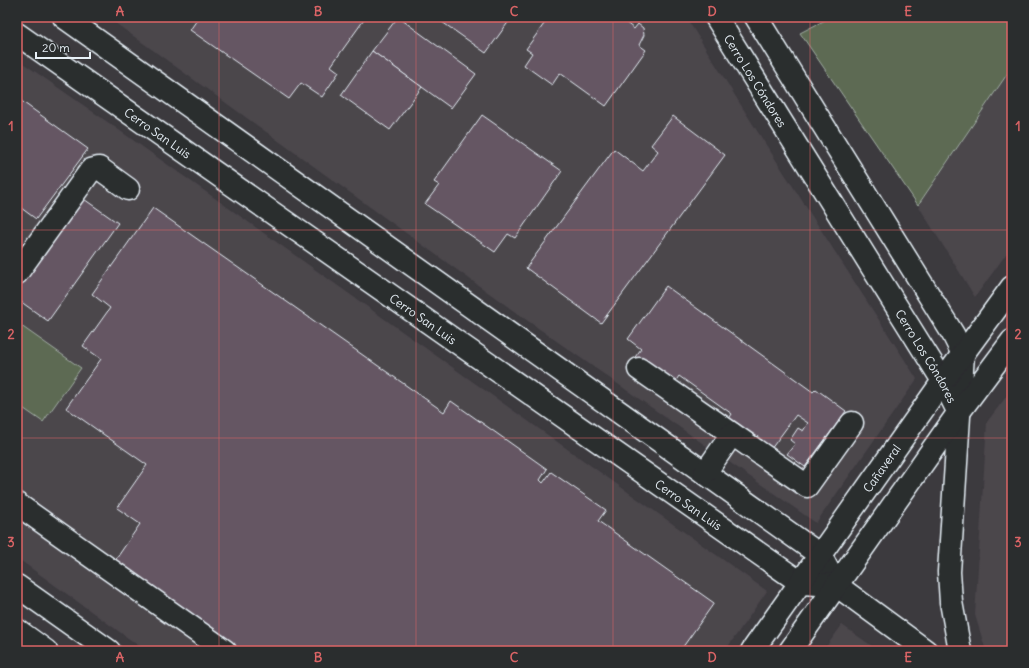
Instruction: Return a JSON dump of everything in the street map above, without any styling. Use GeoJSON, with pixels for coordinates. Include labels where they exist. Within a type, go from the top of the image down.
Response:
{"type":"FeatureCollection","features":[{"type":"Feature","properties":{"kind":"street"},"geometry":{"type":"LineString","coordinates":[[64,17],[820,555],[836,585],[926,651]]}},
{"type":"Feature","properties":{"kind":"street","name":"Cerro Los Cóndores"},"geometry":{"type":"LineString","coordinates":[[716,17],[943,381],[959,412]]}},
{"type":"Feature","properties":{"kind":"street","name":"Cerro Los Cóndores"},"geometry":{"type":"LineString","coordinates":[[756,17],[954,334],[963,354],[959,412]]}},
{"type":"Feature","properties":{"kind":"street","name":"Cerro San Luis"},"geometry":{"type":"LineString","coordinates":[[17,34],[801,583]]}},
{"type":"Feature","properties":{"kind":"street"},"geometry":{"type":"LineString","coordinates":[[17,273],[91,170],[95,168],[102,170],[128,189]]}},
{"type":"Feature","properties":{"kind":"street","name":"Cañaveral"},"geometry":{"type":"LineString","coordinates":[[752,651],[943,381],[1012,287]]}},
{"type":"Feature","properties":{"kind":"street"},"geometry":{"type":"LineString","coordinates":[[790,651],[959,412],[1012,341]]}},
{"type":"Feature","properties":{"kind":"street"},"geometry":{"type":"LineString","coordinates":[[639,369],[807,486],[852,423]]}},
{"type":"Feature","properties":{"kind":"street"},"geometry":{"type":"LineString","coordinates":[[959,412],[949,572],[951,602],[960,651]]}},
{"type":"Feature","properties":{"kind":"street"},"geometry":{"type":"LineString","coordinates":[[705,473],[732,434]]}},
{"type":"Feature","properties":{"kind":"street"},"geometry":{"type":"LineString","coordinates":[[17,504],[225,651]]}},
{"type":"Feature","properties":{"kind":"street"},"geometry":{"type":"LineString","coordinates":[[801,583],[836,585]]}},
{"type":"Feature","properties":{"kind":"street"},"geometry":{"type":"LineString","coordinates":[[17,586],[109,651]]}},
{"type":"Feature","properties":{"kind":"shaded area"},"geometry":{"type":"Polygon","coordinates":[[[107,17],[686,17],[754,126],[917,379],[816,523],[518,314],[107,17]]]}},
{"type":"Feature","properties":{"kind":"shaded area"},"geometry":{"type":"Polygon","coordinates":[[[17,59],[767,591],[725,651],[146,651],[17,558],[17,59]]]}},
{"type":"Feature","properties":{"kind":"shaded area"},"geometry":{"type":"Polygon","coordinates":[[[1012,67],[1012,246],[975,297],[918,205],[1012,67]]]}},
{"type":"Feature","properties":{"kind":"shaded area"},"geometry":{"type":"Polygon","coordinates":[[[1012,389],[1012,651],[986,651],[975,615],[987,422],[1012,389]]]}},
{"type":"Feature","properties":{"kind":"shaded area"},"geometry":{"type":"Polygon","coordinates":[[[842,625],[879,651],[823,651],[842,625]]]}},
{"type":"Feature","properties":{"kind":"green space"},"geometry":{"type":"Polygon","coordinates":[[[831,17],[1012,17],[1012,67],[918,205],[800,33],[831,17]]]}},
{"type":"Feature","properties":{"kind":"green space"},"geometry":{"type":"Polygon","coordinates":[[[17,323],[81,368],[43,422],[17,404],[17,323]]]}},
{"type":"Feature","properties":{"kind":"building"},"geometry":{"type":"Polygon","coordinates":[[[199,17],[366,17],[331,66],[339,72],[322,97],[301,83],[289,99],[190,30],[199,17]]]}},
{"type":"Feature","properties":{"kind":"building"},"geometry":{"type":"Polygon","coordinates":[[[398,17],[476,74],[451,108],[372,51],[398,17]]]}},
{"type":"Feature","properties":{"kind":"building"},"geometry":{"type":"Polygon","coordinates":[[[435,17],[512,17],[486,53],[435,17]]]}},
{"type":"Feature","properties":{"kind":"building"},"geometry":{"type":"Polygon","coordinates":[[[549,17],[619,17],[634,29],[638,24],[643,28],[644,35],[639,45],[646,50],[606,106],[560,73],[552,85],[524,65],[532,53],[526,49],[549,17]]]}},
{"type":"Feature","properties":{"kind":"building"},"geometry":{"type":"Polygon","coordinates":[[[372,51],[422,87],[390,130],[341,95],[372,51]]]}},
{"type":"Feature","properties":{"kind":"building"},"geometry":{"type":"Polygon","coordinates":[[[17,98],[88,149],[36,219],[17,205],[17,98]]]}},
{"type":"Feature","properties":{"kind":"building"},"geometry":{"type":"Polygon","coordinates":[[[482,115],[562,171],[515,238],[508,234],[495,252],[425,204],[439,185],[434,182],[482,115]]]}},
{"type":"Feature","properties":{"kind":"building"},"geometry":{"type":"Polygon","coordinates":[[[673,116],[725,155],[601,323],[526,268],[614,149],[643,171],[658,151],[651,145],[673,116]]]}},
{"type":"Feature","properties":{"kind":"building"},"geometry":{"type":"Polygon","coordinates":[[[81,197],[118,223],[48,321],[17,299],[17,287],[81,197]]]}},
{"type":"Feature","properties":{"kind":"building"},"geometry":{"type":"Polygon","coordinates":[[[153,208],[444,412],[451,401],[547,469],[540,480],[543,483],[551,472],[606,510],[598,521],[714,603],[680,651],[240,651],[114,562],[140,524],[117,508],[147,465],[66,408],[101,359],[83,346],[110,308],[92,294],[153,208]]]}},
{"type":"Feature","properties":{"kind":"building"},"geometry":{"type":"Polygon","coordinates":[[[666,286],[813,392],[816,389],[846,411],[805,467],[787,454],[795,444],[790,440],[798,428],[803,431],[808,423],[796,415],[768,453],[726,423],[732,414],[679,376],[673,385],[635,357],[641,349],[628,339],[666,286]]]}}]}
